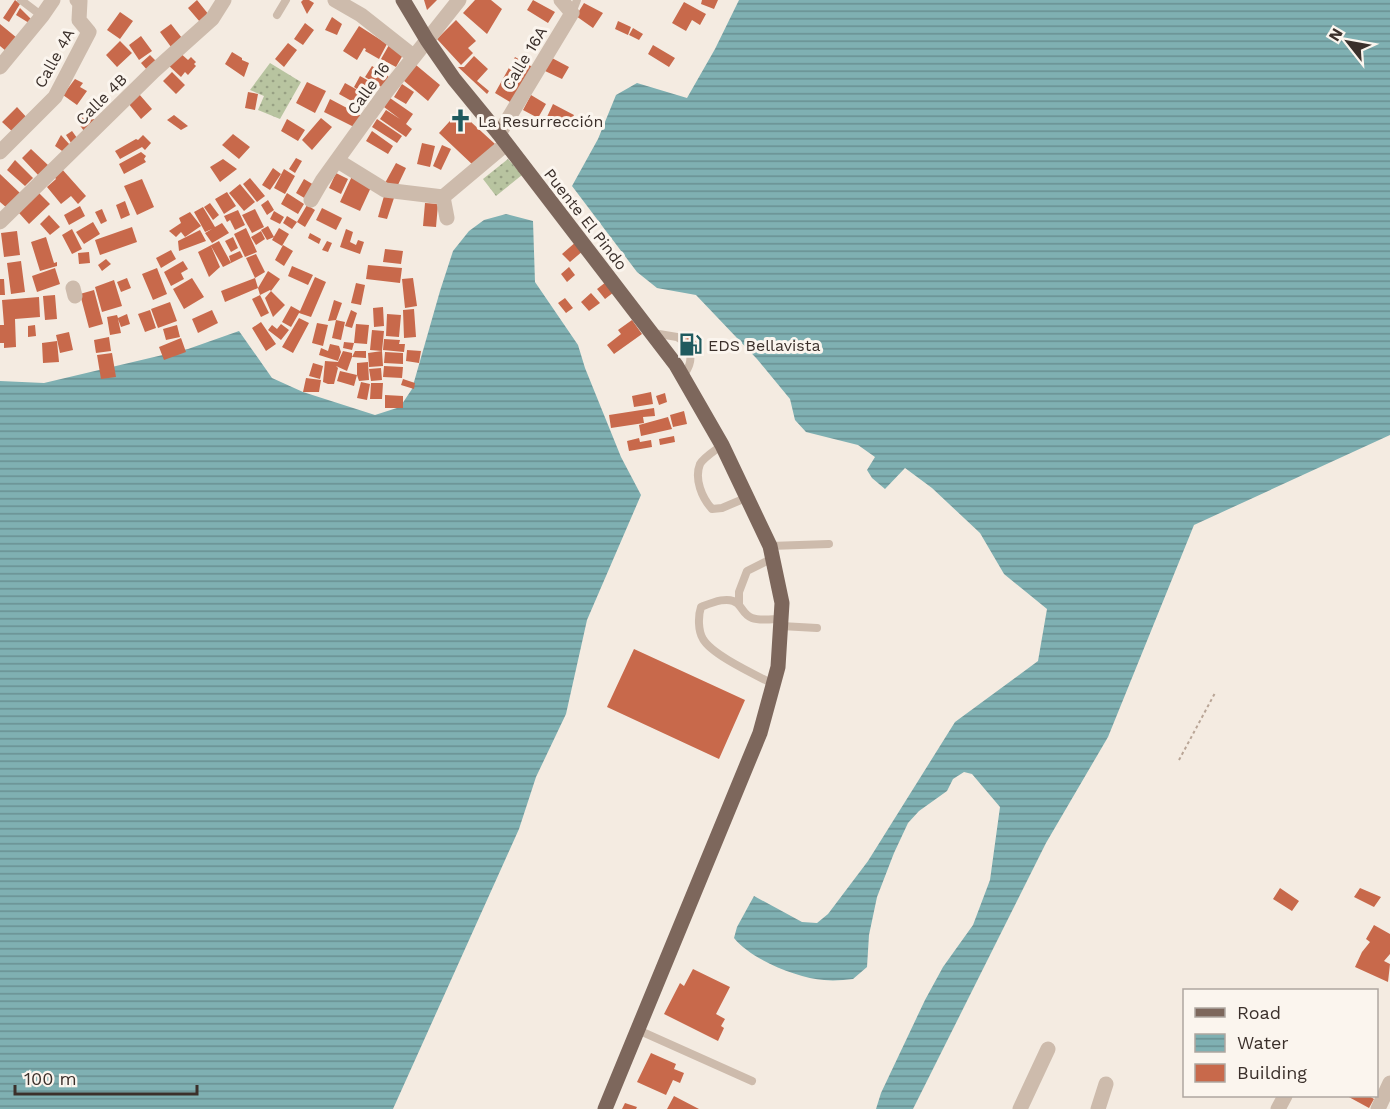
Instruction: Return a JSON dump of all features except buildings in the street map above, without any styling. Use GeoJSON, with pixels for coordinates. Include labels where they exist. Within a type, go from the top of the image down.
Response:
{"type":"FeatureCollection","features":[{"type":"Feature","properties":{"kind":"main road","name":"Puente El Pindo"},"geometry":{"type":"LineString","coordinates":[[403,0],[454,79],[652,333],[683,377],[723,445],[748,497],[771,552],[782,603],[778,667],[760,733],[605,1109]]}},
{"type":"Feature","properties":{"kind":"street"},"geometry":{"type":"LineString","coordinates":[[0,68],[53,0]]}},
{"type":"Feature","properties":{"kind":"street","name":"Calle 4B"},"geometry":{"type":"LineString","coordinates":[[0,222],[154,71],[212,19],[224,0]]}},
{"type":"Feature","properties":{"kind":"street"},"geometry":{"type":"LineString","coordinates":[[335,0],[361,15],[413,56]]}},
{"type":"Feature","properties":{"kind":"street","name":"Calle 16"},"geometry":{"type":"LineString","coordinates":[[311,200],[322,181],[413,56],[459,0]]}},
{"type":"Feature","properties":{"kind":"street"},"geometry":{"type":"LineString","coordinates":[[561,0],[574,7]]}},
{"type":"Feature","properties":{"kind":"street","name":"Calle 4A"},"geometry":{"type":"LineString","coordinates":[[0,152],[55,97],[89,32],[79,20],[79,1]]}},
{"type":"Feature","properties":{"kind":"street","name":"Calle 16A"},"geometry":{"type":"LineString","coordinates":[[443,197],[505,142],[574,7]]}},
{"type":"Feature","properties":{"kind":"street"},"geometry":{"type":"LineString","coordinates":[[338,161],[385,190],[443,197],[447,218]]}},
{"type":"Feature","properties":{"kind":"street"},"geometry":{"type":"LineString","coordinates":[[1020,1109],[1048,1049]]}},
{"type":"Feature","properties":{"kind":"street"},"geometry":{"type":"LineString","coordinates":[[1378,1109],[1390,1083]]}},
{"type":"Feature","properties":{"kind":"street"},"geometry":{"type":"LineString","coordinates":[[1098,1109],[1106,1084]]}},
{"type":"Feature","properties":{"kind":"lane"},"geometry":{"type":"LineString","coordinates":[[21,0],[42,16]]}},
{"type":"Feature","properties":{"kind":"lane"},"geometry":{"type":"LineString","coordinates":[[277,15],[286,0]]}},
{"type":"Feature","properties":{"kind":"lane"},"geometry":{"type":"LineString","coordinates":[[652,333],[683,340]]}},
{"type":"Feature","properties":{"kind":"lane"},"geometry":{"type":"LineString","coordinates":[[683,377],[689,367],[690,354]]}},
{"type":"Feature","properties":{"kind":"lane"},"geometry":{"type":"LineString","coordinates":[[723,445],[701,462],[697,477],[705,501],[712,509],[722,508],[748,497]]}},
{"type":"Feature","properties":{"kind":"lane"},"geometry":{"type":"LineString","coordinates":[[818,628],[753,618],[742,612],[739,605],[739,592],[747,571],[771,552],[829,544]]}},
{"type":"Feature","properties":{"kind":"lane"},"geometry":{"type":"LineString","coordinates":[[739,605],[733,600],[716,601],[701,608],[698,615],[702,639],[722,656],[773,684]]}},
{"type":"Feature","properties":{"kind":"lane"},"geometry":{"type":"LineString","coordinates":[[638,1030],[752,1081]]}},
{"type":"Feature","properties":{"kind":"path"},"geometry":{"type":"LineString","coordinates":[[1179,760],[1215,693]]}},
{"type":"Feature","properties":{"kind":"green space"},"geometry":{"type":"Polygon","coordinates":[[[270,63],[301,82],[280,119],[258,110],[264,96],[250,90],[270,63]]]}},
{"type":"Feature","properties":{"kind":"green space"},"geometry":{"type":"Polygon","coordinates":[[[508,159],[522,175],[496,196],[483,179],[508,159]]]}},
{"type":"Feature","properties":{"kind":"water"},"geometry":{"type":"Polygon","coordinates":[[[739,0],[1390,0],[1390,435],[1194,525],[1108,737],[1046,843],[913,1109],[876,1109],[881,1093],[925,1000],[943,967],[973,925],[990,880],[1000,807],[972,774],[964,772],[953,779],[947,791],[919,811],[908,823],[877,897],[869,935],[867,967],[853,979],[813,979],[788,972],[752,954],[734,938],[737,927],[754,896],[802,922],[817,923],[828,914],[868,861],[955,722],[1038,661],[1047,609],[1004,574],[980,533],[932,488],[905,468],[885,489],[872,478],[867,470],[875,457],[858,445],[806,432],[795,420],[790,399],[757,359],[696,295],[657,288],[637,272],[572,186],[598,139],[616,95],[637,83],[687,98],[739,0]]]}},
{"type":"Feature","properties":{"kind":"water"},"geometry":{"type":"Polygon","coordinates":[[[506,214],[533,221],[535,282],[578,345],[621,457],[641,495],[587,620],[566,714],[536,777],[519,829],[393,1109],[0,1109],[0,381],[44,383],[188,349],[239,331],[272,378],[303,392],[375,415],[400,407],[412,389],[453,251],[469,231],[484,220],[506,214]]]}},
{"type":"Feature","properties":{"kind":"place","name":"La Resurrección"},"geometry":{"type":"Point","coordinates":[460,121]}},
{"type":"Feature","properties":{"kind":"place","name":"EDS Bellavista"},"geometry":{"type":"Point","coordinates":[690,345]}}]}
